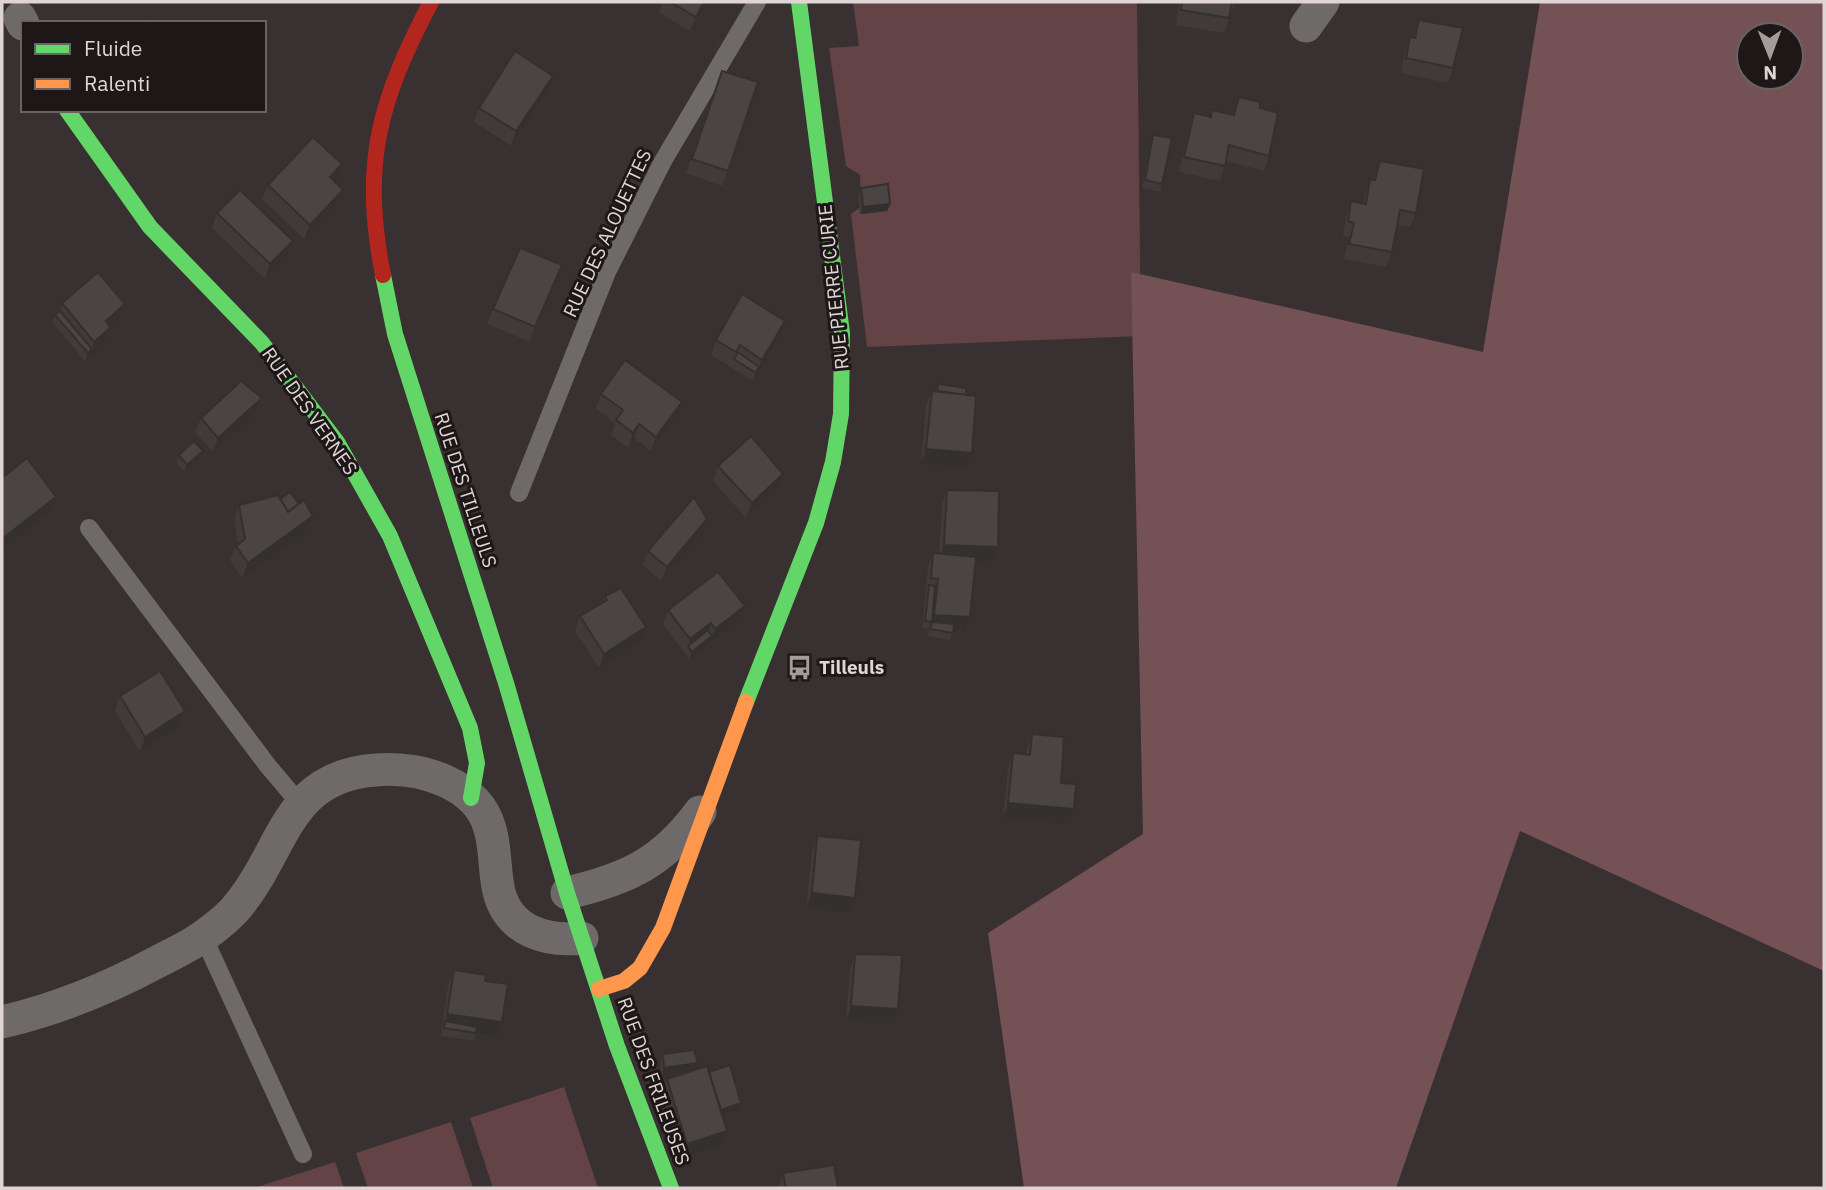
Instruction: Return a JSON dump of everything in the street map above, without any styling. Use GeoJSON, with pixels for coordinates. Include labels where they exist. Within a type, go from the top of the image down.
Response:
{"type":"FeatureCollection","features":[{"type":"Feature","properties":{"kind":"street","name":"RUE DES TILLEULS"},"geometry":{"type":"LineString","coordinates":[[431,2],[401,61],[376,139],[372,177],[378,249],[395,334],[506,683],[599,989]]}},
{"type":"Feature","properties":{"kind":"street","name":"RUE PIERRE CURIE"},"geometry":{"type":"LineString","coordinates":[[599,989],[631,976],[655,946],[816,523],[833,462],[841,414],[841,321],[799,2]]}},
{"type":"Feature","properties":{"kind":"street","name":"RUE DES VERNES"},"geometry":{"type":"LineString","coordinates":[[68,112],[150,227],[262,343],[337,442],[390,536],[470,727],[478,762],[477,784],[471,797]]}},
{"type":"Feature","properties":{"kind":"street"},"geometry":{"type":"LineString","coordinates":[[2,1022],[48,1011],[121,982],[203,936],[237,907],[301,805],[319,786],[336,777],[378,769],[450,782],[471,797],[490,828],[499,891],[514,920],[545,938],[582,938]]}},
{"type":"Feature","properties":{"kind":"street","name":"RUE PIERRE CURIE"},"geometry":{"type":"LineString","coordinates":[[568,893],[627,876],[655,860],[686,832],[708,802]]}},
{"type":"Feature","properties":{"kind":"street","name":"RUE DES FRILEUSES"},"geometry":{"type":"LineString","coordinates":[[599,989],[671,1188]]}},
{"type":"Feature","properties":{"kind":"lane","name":"RUE DES ALOUETTES"},"geometry":{"type":"LineString","coordinates":[[519,493],[607,272],[663,161],[757,2]]}},
{"type":"Feature","properties":{"kind":"lane"},"geometry":{"type":"LineString","coordinates":[[89,528],[268,766],[301,805]]}},
{"type":"Feature","properties":{"kind":"lane"},"geometry":{"type":"LineString","coordinates":[[203,936],[303,1154]]}},
{"type":"Feature","properties":{"kind":"shaded area"},"geometry":{"type":"Polygon","coordinates":[[[853,2],[1137,2],[1141,336],[867,347],[851,214],[861,207],[860,175],[846,166],[829,48],[859,46],[853,2]]]}},
{"type":"Feature","properties":{"kind":"shaded area"},"geometry":{"type":"Polygon","coordinates":[[[1540,2],[1824,2],[1824,971],[1520,831],[1396,1188],[1024,1188],[988,933],[1143,834],[1131,272],[1483,352],[1540,2]]]}},
{"type":"Feature","properties":{"kind":"shaded area"},"geometry":{"type":"Polygon","coordinates":[[[564,1087],[598,1188],[493,1188],[470,1118],[564,1087]]]}},
{"type":"Feature","properties":{"kind":"shaded area"},"geometry":{"type":"Polygon","coordinates":[[[451,1122],[473,1188],[368,1188],[356,1153],[451,1122]]]}},
{"type":"Feature","properties":{"kind":"shaded area"},"geometry":{"type":"Polygon","coordinates":[[[335,1162],[344,1188],[254,1188],[335,1162]]]}},
{"type":"Feature","properties":{"kind":"building"},"geometry":{"type":"Polygon","coordinates":[[[670,2],[704,2],[696,17],[670,2]]]}},
{"type":"Feature","properties":{"kind":"building"},"geometry":{"type":"Polygon","coordinates":[[[1182,2],[1232,2],[1229,18],[1181,10],[1182,2]]]}},
{"type":"Feature","properties":{"kind":"building"},"geometry":{"type":"Polygon","coordinates":[[[1419,20],[1463,28],[1453,68],[1406,58],[1410,37],[1415,38],[1419,20]]]}},
{"type":"Feature","properties":{"kind":"building"},"geometry":{"type":"Polygon","coordinates":[[[515,51],[553,76],[516,131],[479,108],[515,51]]]}},
{"type":"Feature","properties":{"kind":"building"},"geometry":{"type":"Polygon","coordinates":[[[722,71],[758,82],[728,171],[692,159],[722,71]]]}},
{"type":"Feature","properties":{"kind":"building"},"geometry":{"type":"Polygon","coordinates":[[[1239,97],[1260,102],[1260,108],[1278,113],[1269,156],[1229,145],[1225,166],[1184,157],[1194,113],[1211,117],[1212,110],[1234,115],[1239,97]]]}},
{"type":"Feature","properties":{"kind":"building"},"geometry":{"type":"Polygon","coordinates":[[[1153,135],[1172,138],[1162,184],[1145,180],[1153,135]]]}},
{"type":"Feature","properties":{"kind":"building"},"geometry":{"type":"Polygon","coordinates":[[[313,137],[342,164],[330,177],[343,190],[310,225],[268,185],[313,137]]]}},
{"type":"Feature","properties":{"kind":"building"},"geometry":{"type":"Polygon","coordinates":[[[1380,161],[1424,169],[1416,213],[1400,210],[1392,252],[1349,244],[1354,223],[1348,221],[1351,201],[1366,204],[1370,179],[1375,180],[1380,161]]]}},
{"type":"Feature","properties":{"kind":"building"},"geometry":{"type":"Polygon","coordinates":[[[888,184],[890,204],[863,207],[861,188],[888,184]]]}},
{"type":"Feature","properties":{"kind":"building"},"geometry":{"type":"Polygon","coordinates":[[[240,190],[293,241],[270,264],[217,213],[240,190]]]}},
{"type":"Feature","properties":{"kind":"building"},"geometry":{"type":"Polygon","coordinates":[[[520,248],[562,265],[535,327],[493,309],[520,248]]]}},
{"type":"Feature","properties":{"kind":"building"},"geometry":{"type":"Polygon","coordinates":[[[98,272],[125,304],[106,321],[110,328],[94,342],[62,303],[98,272]]]}},
{"type":"Feature","properties":{"kind":"building"},"geometry":{"type":"Polygon","coordinates":[[[742,294],[785,321],[762,360],[740,345],[736,352],[716,340],[742,294]]]}},
{"type":"Feature","properties":{"kind":"building"},"geometry":{"type":"Polygon","coordinates":[[[60,311],[92,349],[88,353],[55,315],[60,311]]]}},
{"type":"Feature","properties":{"kind":"building"},"geometry":{"type":"Polygon","coordinates":[[[738,352],[759,367],[756,373],[734,359],[738,352]]]}},
{"type":"Feature","properties":{"kind":"building"},"geometry":{"type":"Polygon","coordinates":[[[625,360],[682,402],[656,437],[639,424],[633,433],[616,420],[623,410],[601,394],[625,360]]]}},
{"type":"Feature","properties":{"kind":"building"},"geometry":{"type":"Polygon","coordinates":[[[241,381],[262,398],[218,438],[201,418],[241,381]]]}},
{"type":"Feature","properties":{"kind":"building"},"geometry":{"type":"Polygon","coordinates":[[[938,384],[966,388],[966,395],[937,391],[938,384]]]}},
{"type":"Feature","properties":{"kind":"building"},"geometry":{"type":"Polygon","coordinates":[[[932,391],[976,396],[972,453],[926,449],[932,391]]]}},
{"type":"Feature","properties":{"kind":"building"},"geometry":{"type":"Polygon","coordinates":[[[751,436],[783,474],[752,503],[718,466],[751,436]]]}},
{"type":"Feature","properties":{"kind":"building"},"geometry":{"type":"Polygon","coordinates":[[[194,441],[203,451],[187,465],[179,455],[194,441]]]}},
{"type":"Feature","properties":{"kind":"building"},"geometry":{"type":"Polygon","coordinates":[[[27,458],[56,497],[2,539],[2,478],[27,458]]]}},
{"type":"Feature","properties":{"kind":"building"},"geometry":{"type":"Polygon","coordinates":[[[947,490],[999,491],[998,547],[944,545],[947,490]]]}},
{"type":"Feature","properties":{"kind":"building"},"geometry":{"type":"Polygon","coordinates":[[[290,492],[299,504],[288,512],[280,499],[290,492]]]}},
{"type":"Feature","properties":{"kind":"building"},"geometry":{"type":"Polygon","coordinates":[[[278,495],[288,512],[304,500],[313,516],[248,563],[236,546],[245,539],[239,505],[278,495]]]}},
{"type":"Feature","properties":{"kind":"building"},"geometry":{"type":"Polygon","coordinates":[[[694,497],[707,519],[667,567],[648,551],[694,497]]]}},
{"type":"Feature","properties":{"kind":"building"},"geometry":{"type":"Polygon","coordinates":[[[933,553],[976,557],[970,617],[934,615],[938,579],[931,578],[933,553]]]}},
{"type":"Feature","properties":{"kind":"building"},"geometry":{"type":"Polygon","coordinates":[[[718,572],[745,606],[715,629],[711,623],[690,639],[668,610],[718,572]]]}},
{"type":"Feature","properties":{"kind":"building"},"geometry":{"type":"Polygon","coordinates":[[[929,585],[935,586],[932,622],[925,621],[929,585]]]}},
{"type":"Feature","properties":{"kind":"building"},"geometry":{"type":"Polygon","coordinates":[[[621,588],[646,627],[604,654],[580,616],[607,600],[605,596],[621,588]]]}},
{"type":"Feature","properties":{"kind":"building"},"geometry":{"type":"Polygon","coordinates":[[[932,622],[954,624],[953,633],[930,629],[932,622]]]}},
{"type":"Feature","properties":{"kind":"building"},"geometry":{"type":"Polygon","coordinates":[[[708,630],[712,636],[692,652],[688,646],[708,630]]]}},
{"type":"Feature","properties":{"kind":"building"},"geometry":{"type":"Polygon","coordinates":[[[160,671],[185,711],[145,737],[120,696],[160,671]]]}},
{"type":"Feature","properties":{"kind":"building"},"geometry":{"type":"Polygon","coordinates":[[[1032,734],[1064,737],[1061,783],[1076,784],[1074,809],[1008,803],[1013,753],[1030,755],[1032,734]]]}},
{"type":"Feature","properties":{"kind":"building"},"geometry":{"type":"Polygon","coordinates":[[[817,836],[861,840],[855,898],[812,893],[817,836]]]}},
{"type":"Feature","properties":{"kind":"building"},"geometry":{"type":"Polygon","coordinates":[[[855,954],[902,955],[898,1009],[851,1006],[855,954]]]}},
{"type":"Feature","properties":{"kind":"building"},"geometry":{"type":"Polygon","coordinates":[[[454,970],[486,975],[485,981],[508,984],[502,1022],[447,1014],[454,970]]]}},
{"type":"Feature","properties":{"kind":"building"},"geometry":{"type":"Polygon","coordinates":[[[445,1021],[477,1027],[476,1033],[444,1028],[445,1021]]]}},
{"type":"Feature","properties":{"kind":"building"},"geometry":{"type":"Polygon","coordinates":[[[694,1050],[698,1063],[664,1068],[663,1054],[694,1050]]]}},
{"type":"Feature","properties":{"kind":"building"},"geometry":{"type":"Polygon","coordinates":[[[730,1065],[741,1103],[721,1110],[709,1072],[730,1065]]]}},
{"type":"Feature","properties":{"kind":"building"},"geometry":{"type":"Polygon","coordinates":[[[707,1066],[727,1131],[687,1144],[667,1079],[707,1066]]]}},
{"type":"Feature","properties":{"kind":"building"},"geometry":{"type":"Polygon","coordinates":[[[834,1165],[838,1188],[786,1188],[783,1173],[834,1165]]]}},
{"type":"Feature","properties":{"kind":"traffic: fast"},"geometry":{"type":"LineString","coordinates":[[746,702],[816,523],[833,462],[841,414],[842,333],[799,2]]}},
{"type":"Feature","properties":{"kind":"traffic: fast"},"geometry":{"type":"LineString","coordinates":[[68,112],[150,227],[262,343],[337,442],[390,536],[470,728],[477,763],[471,798]]}},
{"type":"Feature","properties":{"kind":"traffic: fast"},"geometry":{"type":"LineString","coordinates":[[383,275],[395,334],[506,683],[567,893],[617,1046],[671,1188]]}},
{"type":"Feature","properties":{"kind":"traffic: slow"},"geometry":{"type":"LineString","coordinates":[[599,989],[624,981],[640,968],[663,928],[746,702]]}},
{"type":"Feature","properties":{"kind":"traffic: jam"},"geometry":{"type":"LineString","coordinates":[[383,275],[374,199],[379,134],[398,71],[431,2]]}},
{"type":"Feature","properties":{"kind":"place","name":"Tilleuls"},"geometry":{"type":"Point","coordinates":[799,667]}}]}
